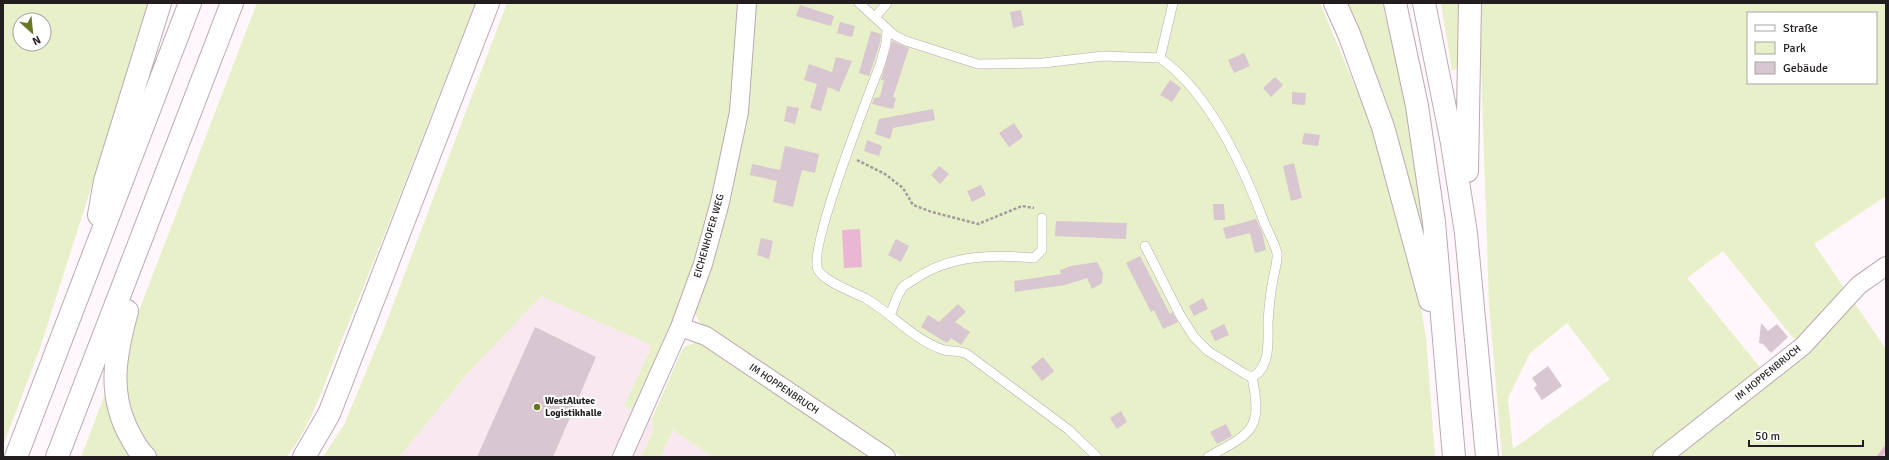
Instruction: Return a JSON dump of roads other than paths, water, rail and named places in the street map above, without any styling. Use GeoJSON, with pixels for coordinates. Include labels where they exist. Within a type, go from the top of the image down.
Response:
{"type":"FeatureCollection","features":[{"type":"Feature","properties":{"kind":"highway"},"geometry":{"type":"LineString","coordinates":[[89,268],[105,181],[160,3]]}},
{"type":"Feature","properties":{"kind":"highway"},"geometry":{"type":"LineString","coordinates":[[16,457],[190,3]]}},
{"type":"Feature","properties":{"kind":"highway"},"geometry":{"type":"LineString","coordinates":[[57,457],[232,3]]}},
{"type":"Feature","properties":{"kind":"highway"},"geometry":{"type":"LineString","coordinates":[[304,457],[329,414],[488,3]]}},
{"type":"Feature","properties":{"kind":"highway"},"geometry":{"type":"LineString","coordinates":[[1335,3],[1349,34],[1383,127],[1425,277],[1448,384]]}},
{"type":"Feature","properties":{"kind":"highway"},"geometry":{"type":"LineString","coordinates":[[1395,3],[1417,106],[1434,222],[1454,457]]}},
{"type":"Feature","properties":{"kind":"highway"},"geometry":{"type":"LineString","coordinates":[[1424,3],[1452,143],[1466,233],[1481,380],[1487,457]]}},
{"type":"Feature","properties":{"kind":"highway"},"geometry":{"type":"LineString","coordinates":[[1466,233],[1470,3]]}},
{"type":"Feature","properties":{"kind":"highway"},"geometry":{"type":"LineString","coordinates":[[145,457],[139,452],[123,424],[116,395],[114,376],[119,339],[158,198]]}},
{"type":"Feature","properties":{"kind":"street","name":"EICHENHOFER WEG"},"geometry":{"type":"LineString","coordinates":[[622,457],[680,327],[703,264],[728,167],[739,112],[747,3]]}},
{"type":"Feature","properties":{"kind":"street","name":"IM HOPPENBRUCH"},"geometry":{"type":"LineString","coordinates":[[1662,457],[1803,346],[1859,285],[1886,266]]}},
{"type":"Feature","properties":{"kind":"street","name":"IM HOPPENBRUCH"},"geometry":{"type":"LineString","coordinates":[[680,327],[706,336],[886,457]]}},
{"type":"Feature","properties":{"kind":"lane"},"geometry":{"type":"LineString","coordinates":[[860,3],[888,30],[906,41],[978,64],[1043,63],[1103,56],[1160,58],[1197,92],[1225,136],[1255,197],[1277,252],[1268,305],[1267,350],[1265,363],[1258,374],[1252,377],[1245,374],[1208,351],[1194,337],[1180,315],[1145,246]]}},
{"type":"Feature","properties":{"kind":"lane"},"geometry":{"type":"LineString","coordinates":[[875,17],[887,3]]}},
{"type":"Feature","properties":{"kind":"lane"},"geometry":{"type":"LineString","coordinates":[[1160,58],[1173,3]]}},
{"type":"Feature","properties":{"kind":"lane"},"geometry":{"type":"LineString","coordinates":[[888,30],[886,44],[824,224],[816,263],[818,270],[824,277],[867,299],[906,329],[941,349],[959,350],[967,354],[1069,430],[1098,457]]}},
{"type":"Feature","properties":{"kind":"lane"},"geometry":{"type":"LineString","coordinates":[[890,316],[903,287],[926,271],[942,264],[972,257],[1011,255],[1034,258],[1042,250],[1042,218]]}},
{"type":"Feature","properties":{"kind":"lane"},"geometry":{"type":"LineString","coordinates":[[1208,457],[1246,433],[1254,423],[1258,409],[1252,377]]}},
{"type":"Feature","properties":{"kind":"waterway"},"geometry":{"type":"LineString","coordinates":[[1879,457],[1886,448]]}},
{"type":"Feature","properties":{"kind":"place","name":"WestAlutec Logistikhalle"},"geometry":{"type":"Point","coordinates":[537,407]}}]}
